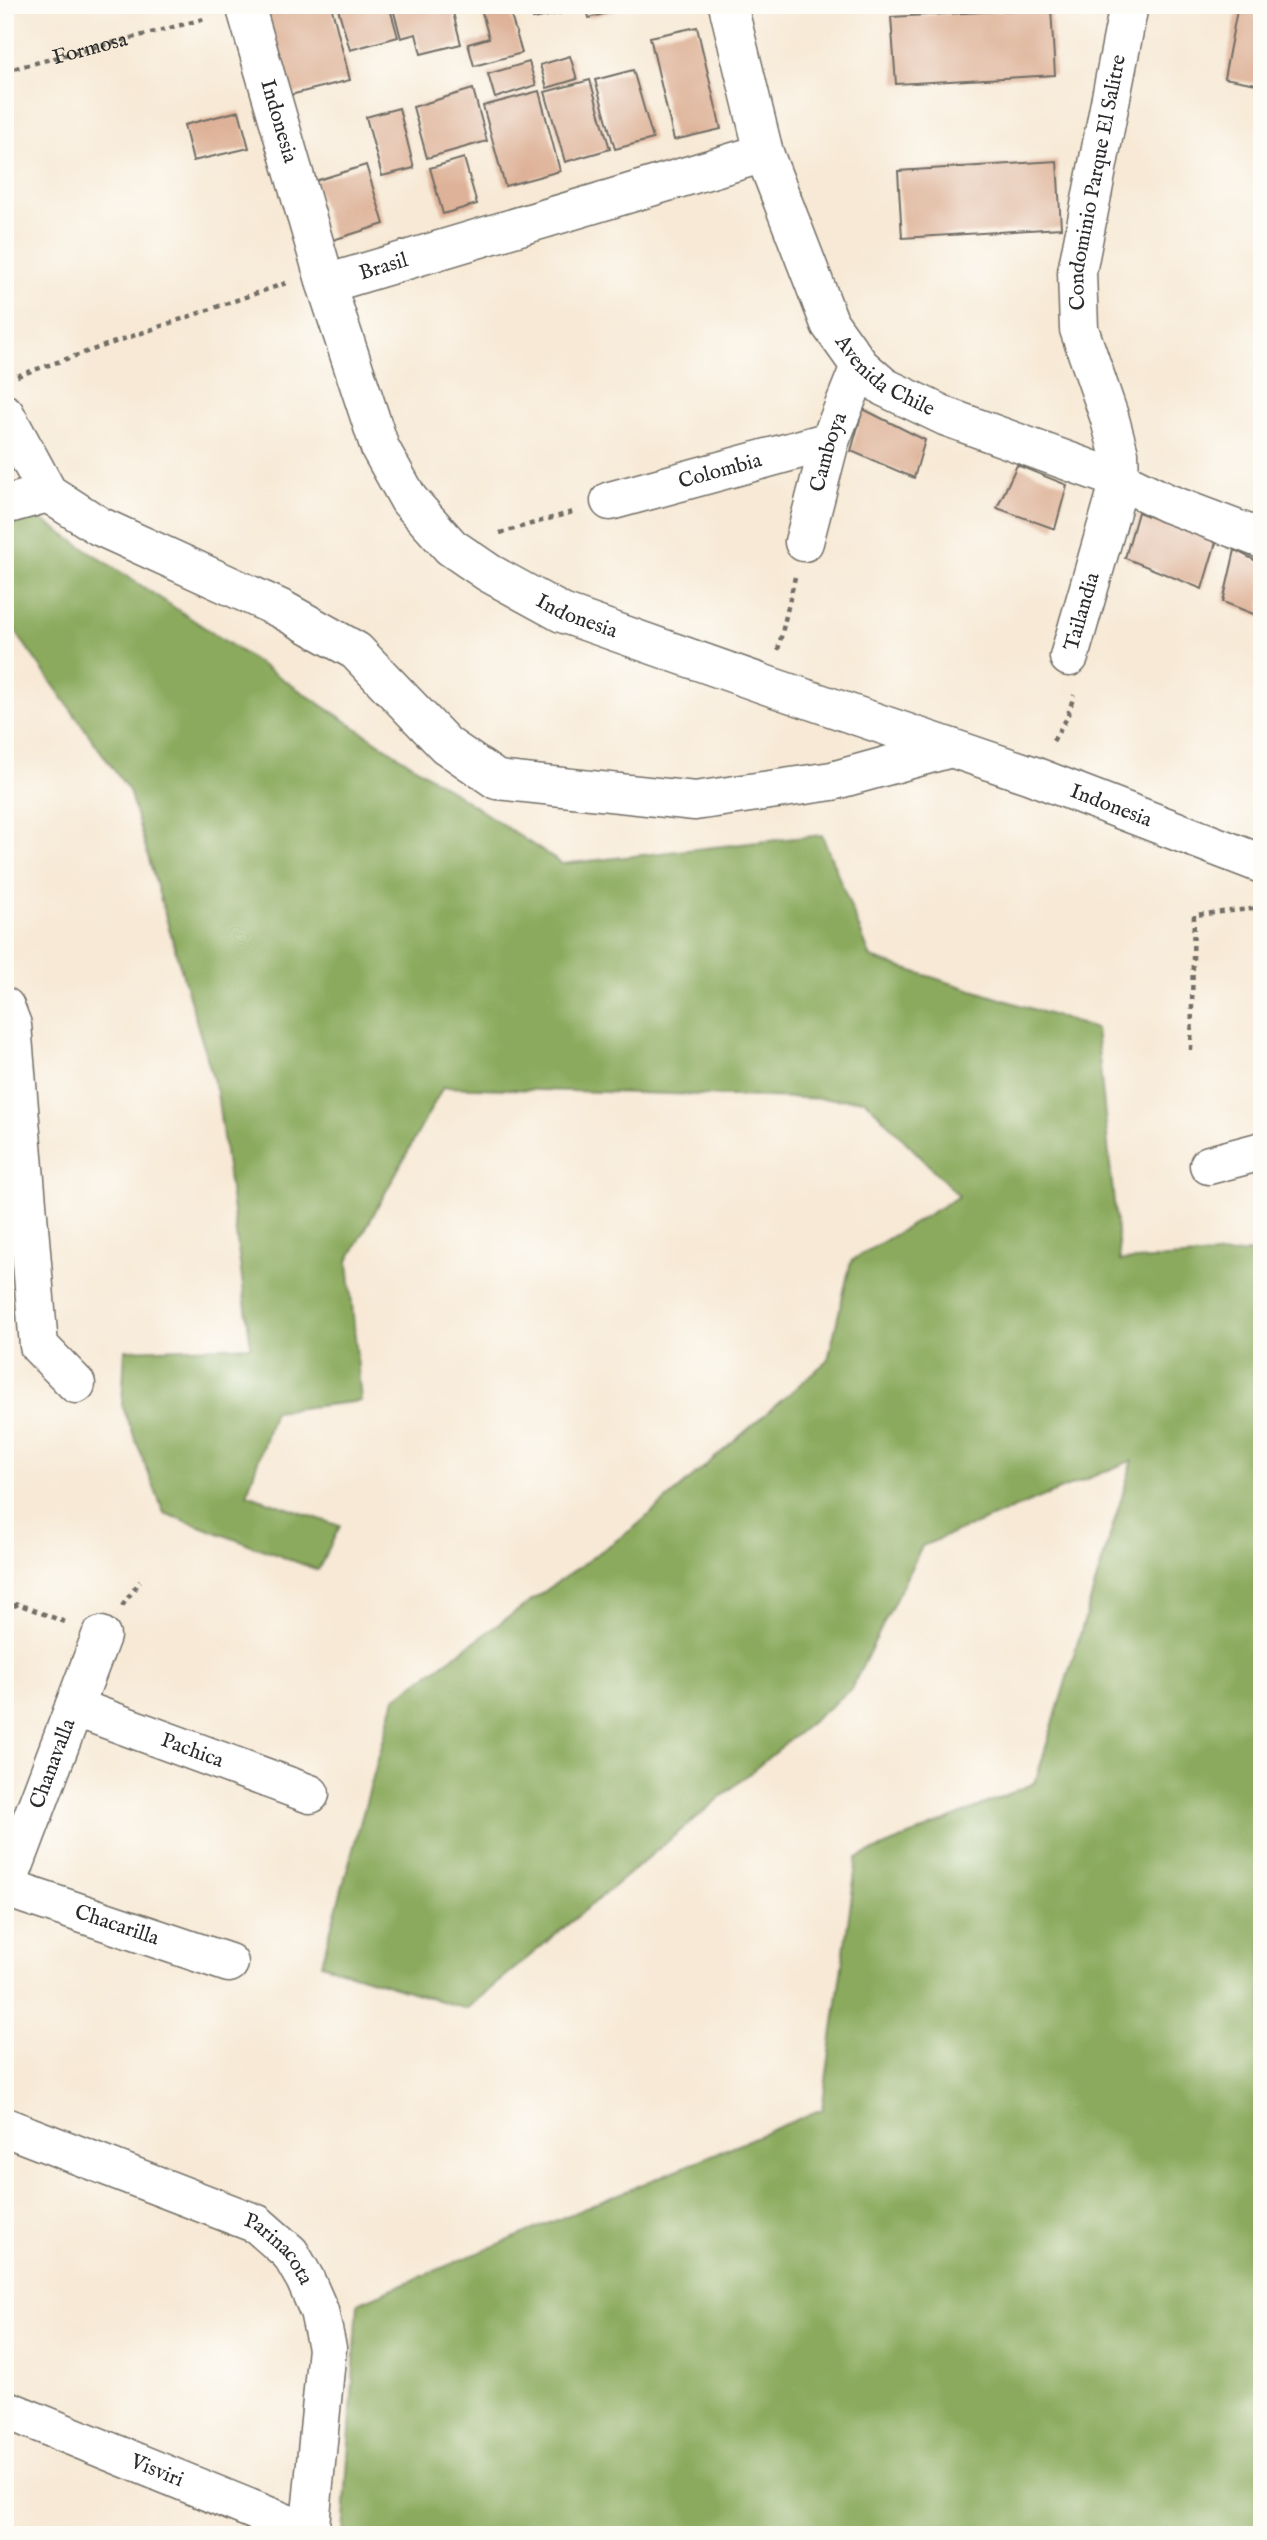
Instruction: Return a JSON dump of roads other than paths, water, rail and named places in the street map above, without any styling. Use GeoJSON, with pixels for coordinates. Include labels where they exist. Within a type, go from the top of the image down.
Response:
{"type":"FeatureCollection","features":[{"type":"Feature","properties":{"kind":"street","name":"Avenida Chile"},"geometry":{"type":"LineString","coordinates":[[728,5],[764,153],[830,324],[860,366],[884,387],[947,417],[1120,480],[1167,503],[1262,539]]}},
{"type":"Feature","properties":{"kind":"street","name":"Condominio Parque El Salitre"},"geometry":{"type":"LineString","coordinates":[[1120,480],[1119,453],[1079,329],[1076,295],[1077,272],[1129,5]]}},
{"type":"Feature","properties":{"kind":"street","name":"Indonesia"},"geometry":{"type":"LineString","coordinates":[[248,6],[326,284],[380,448],[409,500],[451,547],[489,573],[562,613],[769,687],[1031,775],[1262,864]]}},
{"type":"Feature","properties":{"kind":"street","name":"Brasil"},"geometry":{"type":"LineString","coordinates":[[326,284],[764,153]]}},
{"type":"Feature","properties":{"kind":"street","name":"Camboya"},"geometry":{"type":"LineString","coordinates":[[804,542],[830,441],[860,366]]}},
{"type":"Feature","properties":{"kind":"street"},"geometry":{"type":"LineString","coordinates":[[5,414],[48,493],[99,526],[281,608],[356,651],[446,745],[497,780],[695,801],[832,781],[951,748]]}},
{"type":"Feature","properties":{"kind":"street","name":"Colombia"},"geometry":{"type":"LineString","coordinates":[[610,501],[830,441]]}},
{"type":"Feature","properties":{"kind":"street","name":"Tailandia"},"geometry":{"type":"LineString","coordinates":[[1069,657],[1120,480]]}},
{"type":"Feature","properties":{"kind":"street"},"geometry":{"type":"LineString","coordinates":[[5,505],[48,493]]}},
{"type":"Feature","properties":{"kind":"street"},"geometry":{"type":"LineString","coordinates":[[5,1007],[12,1025],[39,1346],[76,1384]]}},
{"type":"Feature","properties":{"kind":"street"},"geometry":{"type":"LineString","coordinates":[[1209,1165],[1262,1151]]}},
{"type":"Feature","properties":{"kind":"street","name":"Chanavalla"},"geometry":{"type":"LineString","coordinates":[[6,1889],[101,1636]]}},
{"type":"Feature","properties":{"kind":"street","name":"Pachica"},"geometry":{"type":"LineString","coordinates":[[74,1707],[310,1794]]}},
{"type":"Feature","properties":{"kind":"street","name":"Chacarilla"},"geometry":{"type":"LineString","coordinates":[[6,1889],[229,1963]]}},
{"type":"Feature","properties":{"kind":"street","name":"Parinacota"},"geometry":{"type":"LineString","coordinates":[[5,2127],[257,2224],[290,2253],[319,2311],[327,2348],[309,2534]]}},
{"type":"Feature","properties":{"kind":"street","name":"Visviri"},"geometry":{"type":"LineString","coordinates":[[5,2409],[309,2534]]}}]}
